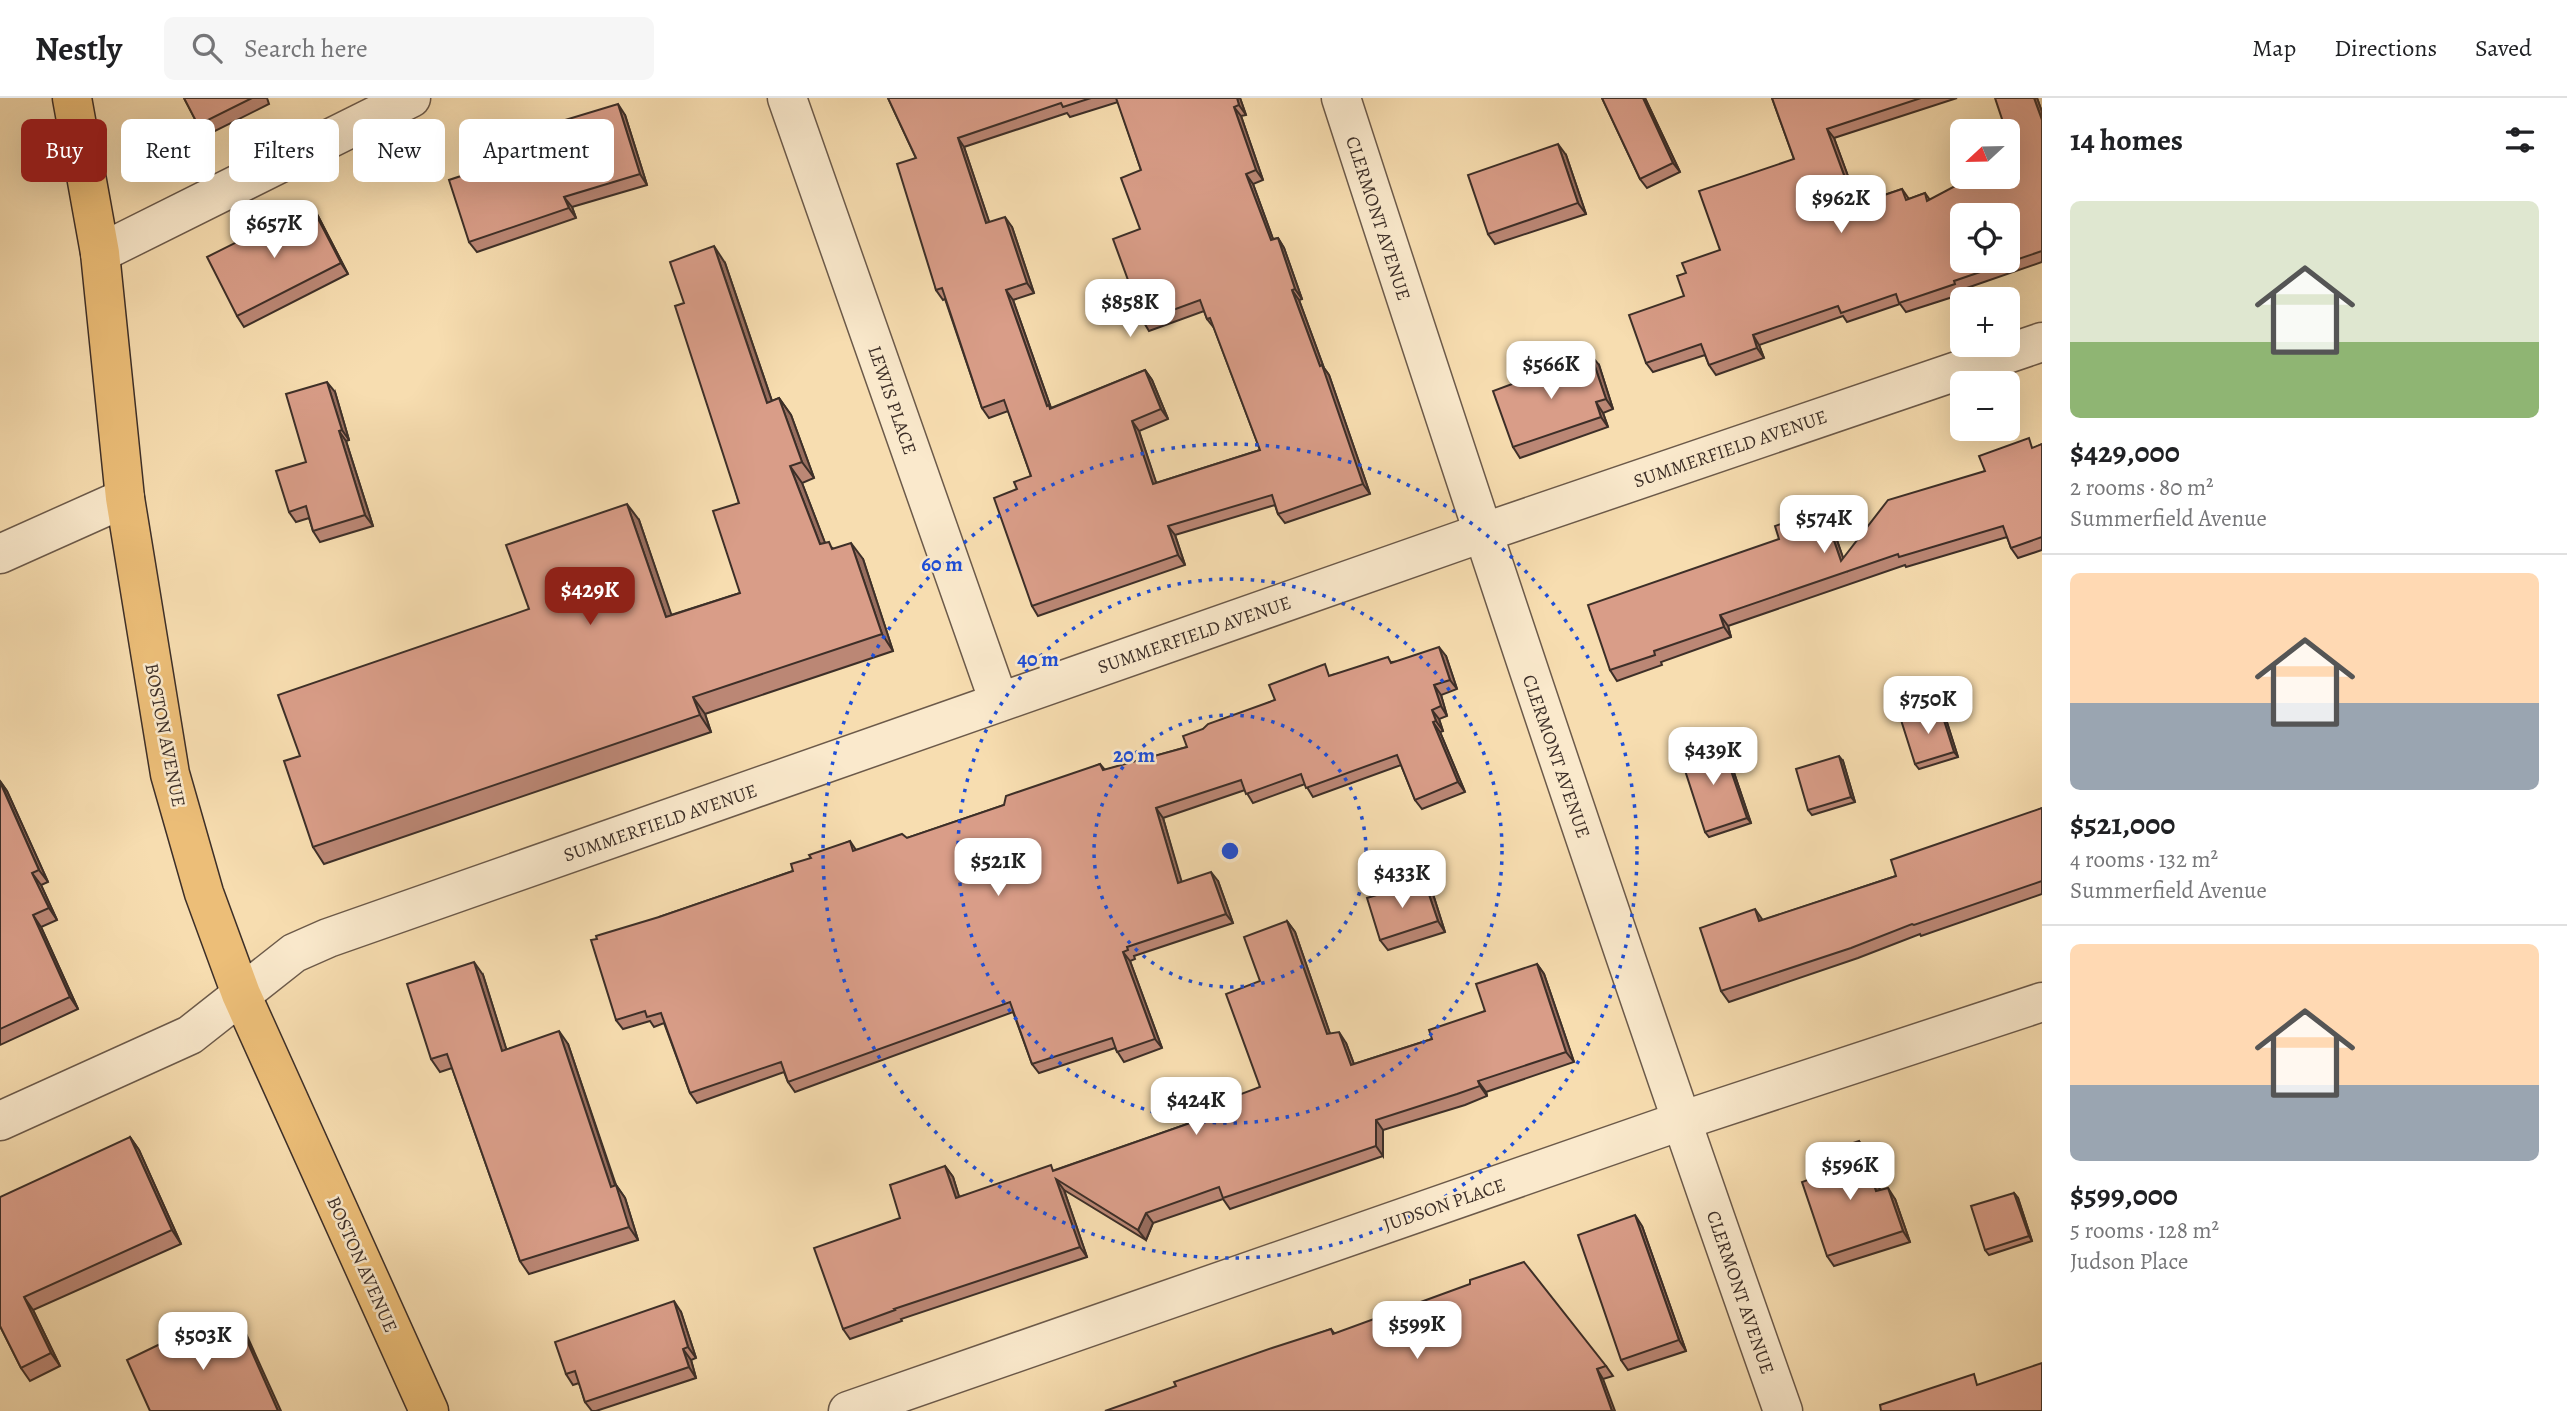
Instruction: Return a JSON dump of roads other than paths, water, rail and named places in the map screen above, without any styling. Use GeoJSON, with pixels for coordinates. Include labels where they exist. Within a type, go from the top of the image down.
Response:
{"type":"FeatureCollection","features":[{"type":"Feature","properties":{"kind":"main road","name":"BOSTON AVENUE"},"geometry":{"type":"LineString","coordinates":[[72,98],[100,253],[125,498],[170,774],[204,893],[241,994],[429,1411]]}},
{"type":"Feature","properties":{"kind":"street"},"geometry":{"type":"LineString","coordinates":[[100,253],[411,98]]}},
{"type":"Feature","properties":{"kind":"street","name":"LEWIS PLACE"},"geometry":{"type":"LineString","coordinates":[[787,98],[999,702]]}},
{"type":"Feature","properties":{"kind":"street","name":"CLERMONT AVENUE"},"geometry":{"type":"LineString","coordinates":[[1340,98],[1482,533],[1681,1121],[1783,1411]]}},
{"type":"Feature","properties":{"kind":"street","name":"SUMMERFIELD AVENUE"},"geometry":{"type":"LineString","coordinates":[[0,1121],[190,1035],[294,953],[328,939],[1482,533],[2042,342]]}},
{"type":"Feature","properties":{"kind":"street"},"geometry":{"type":"LineString","coordinates":[[0,554],[125,498]]}},
{"type":"Feature","properties":{"kind":"street","name":"JUDSON PLACE"},"geometry":{"type":"LineString","coordinates":[[848,1411],[1681,1121],[2042,1002]]}}]}
